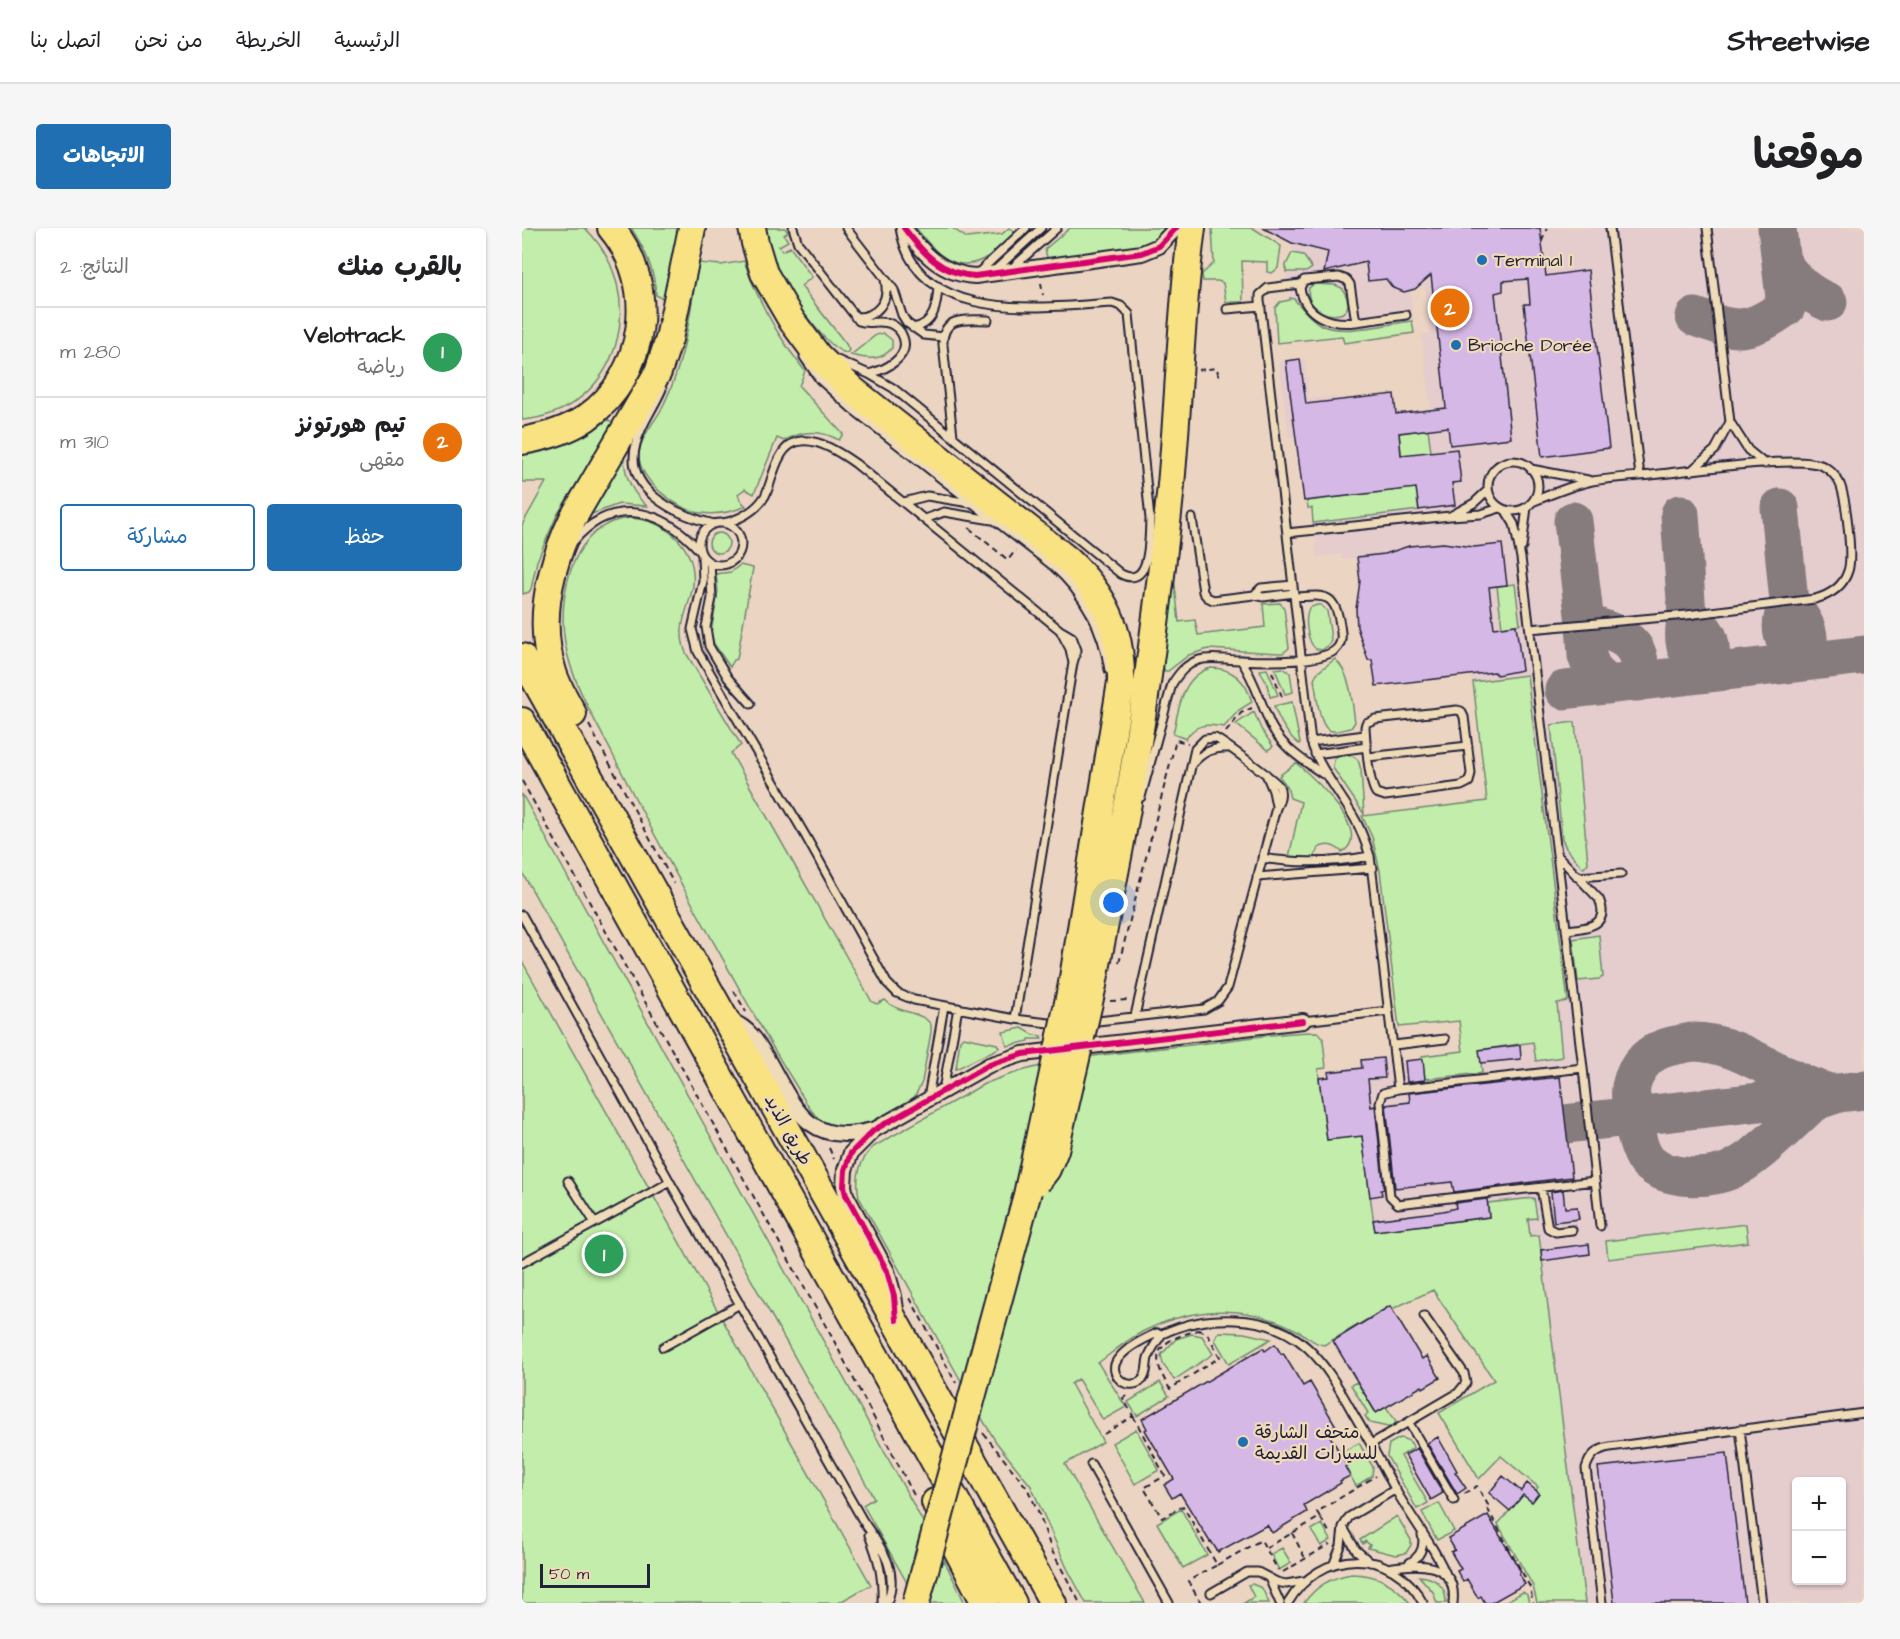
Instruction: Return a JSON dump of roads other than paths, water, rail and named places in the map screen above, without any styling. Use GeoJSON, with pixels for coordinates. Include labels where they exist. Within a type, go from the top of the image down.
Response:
{"type":"FeatureCollection","features":[{"type":"Feature","properties":{"kind":"highway"},"geometry":{"type":"LineString","coordinates":[[522,441],[545,437],[586,418],[618,386],[634,354],[641,322],[641,299],[637,277],[629,255],[611,228]]}},
{"type":"Feature","properties":{"kind":"highway"},"geometry":{"type":"LineString","coordinates":[[603,801],[601,779],[595,758],[560,689],[549,657],[546,642],[546,608],[551,572],[573,518],[651,386],[663,358],[692,228]]}},
{"type":"Feature","properties":{"kind":"highway"},"geometry":{"type":"LineString","coordinates":[[752,228],[756,250],[764,273],[801,342],[853,390],[1067,560],[1095,589],[1106,606],[1113,624],[1121,662],[1091,990]]}},
{"type":"Feature","properties":{"kind":"highway"},"geometry":{"type":"LineString","coordinates":[[916,1603],[1028,1195],[1047,1169],[1055,1150],[1091,990],[1132,780],[1150,666],[1170,496],[1182,314],[1192,228]]}},
{"type":"Feature","properties":{"kind":"highway","name":"طريق الذيد"},"geometry":{"type":"LineString","coordinates":[[522,657],[603,801],[737,1018],[896,1320],[1053,1603]]}},
{"type":"Feature","properties":{"kind":"highway","name":"طريق الذيد"},"geometry":{"type":"LineString","coordinates":[[522,721],[1013,1603]]}},
{"type":"Feature","properties":{"kind":"highway"},"geometry":{"type":"LineString","coordinates":[[930,1455],[929,1474],[937,1510],[985,1603]]}},
{"type":"Feature","properties":{"kind":"street"},"geometry":{"type":"LineString","coordinates":[[902,228],[923,253],[933,261],[955,272],[975,276],[1142,253],[1160,246],[1176,228]]}},
{"type":"Feature","properties":{"kind":"street"},"geometry":{"type":"LineString","coordinates":[[737,1018],[750,1033],[799,1113],[819,1130],[842,1136],[874,1130]]}},
{"type":"Feature","properties":{"kind":"street"},"geometry":{"type":"LineString","coordinates":[[896,1320],[891,1284],[846,1195],[844,1177],[851,1153],[874,1130],[989,1065],[1023,1054],[1303,1021]]}},
{"type":"Feature","properties":{"kind":"lane"},"geometry":{"type":"LineString","coordinates":[[793,228],[798,243],[855,317],[864,323],[882,322],[894,325],[903,335],[904,350],[893,363],[878,372],[869,374]]}},
{"type":"Feature","properties":{"kind":"lane"},"geometry":{"type":"LineString","coordinates":[[846,228],[897,296],[904,319],[924,335],[943,337]]}},
{"type":"Feature","properties":{"kind":"lane"},"geometry":{"type":"LineString","coordinates":[[801,342],[893,388],[1121,574],[1126,577],[1136,576],[1143,570],[1148,548],[1150,519],[1129,314],[1121,306],[1112,303],[1032,308],[1000,307],[957,296],[938,286],[915,265],[904,245],[902,228]]}},
{"type":"Feature","properties":{"kind":"lane"},"geometry":{"type":"LineString","coordinates":[[975,276],[1026,228]]}},
{"type":"Feature","properties":{"kind":"lane"},"geometry":{"type":"LineString","coordinates":[[990,275],[1041,228]]}},
{"type":"Feature","properties":{"kind":"lane"},"geometry":{"type":"LineString","coordinates":[[1008,272],[1057,228]]}},
{"type":"Feature","properties":{"kind":"lane"},"geometry":{"type":"LineString","coordinates":[[1610,228],[1640,477]]}},
{"type":"Feature","properties":{"kind":"lane"},"geometry":{"type":"LineString","coordinates":[[1707,228],[1730,422],[1748,450],[1765,464]]}},
{"type":"Feature","properties":{"kind":"lane"},"geometry":{"type":"LineString","coordinates":[[1356,322],[1351,288],[1347,280],[1339,277],[1309,279],[1300,284],[1268,288],[1260,295],[1311,742],[1326,776],[1357,822],[1370,856],[1398,1089]]}},
{"type":"Feature","properties":{"kind":"lane"},"geometry":{"type":"LineString","coordinates":[[855,317],[862,318],[874,314],[883,304],[887,292],[885,278]]}},
{"type":"Feature","properties":{"kind":"lane"},"geometry":{"type":"LineString","coordinates":[[1300,284],[1304,301],[1319,317],[1336,323],[1406,315]]}},
{"type":"Feature","properties":{"kind":"lane"},"geometry":{"type":"LineString","coordinates":[[913,328],[922,325],[932,316],[936,307],[938,286]]}},
{"type":"Feature","properties":{"kind":"lane"},"geometry":{"type":"LineString","coordinates":[[1227,309],[1261,306]]}},
{"type":"Feature","properties":{"kind":"lane"},"geometry":{"type":"LineString","coordinates":[[953,436],[943,337],[948,326],[958,320],[988,320]]}},
{"type":"Feature","properties":{"kind":"lane"},"geometry":{"type":"LineString","coordinates":[[801,342],[820,380],[851,408],[1061,573],[1080,595],[1101,636],[1109,675]]}},
{"type":"Feature","properties":{"kind":"lane"},"geometry":{"type":"LineString","coordinates":[[663,358],[662,390],[636,443],[634,460],[637,476],[652,496],[691,518],[714,524],[723,523],[746,515],[759,504],[779,459],[791,445],[809,440],[833,448],[904,502],[1060,630],[1072,637],[1076,643],[1077,650],[1072,663],[1014,1019]]}},
{"type":"Feature","properties":{"kind":"lane"},"geometry":{"type":"LineString","coordinates":[[1691,471],[1715,450],[1730,422]]}},
{"type":"Feature","properties":{"kind":"lane"},"geometry":{"type":"LineString","coordinates":[[1594,481],[1531,468],[1518,461],[1504,462],[1493,470],[1487,483],[1490,497],[1514,524],[1521,558],[1600,1226]]}},
{"type":"Feature","properties":{"kind":"lane"},"geometry":{"type":"LineString","coordinates":[[1287,533],[1481,514],[1503,509],[1520,510],[1562,490],[1594,481],[1765,464],[1813,462],[1833,473],[1839,483],[1843,494],[1851,563],[1844,580],[1832,592],[1815,599],[1710,612],[1530,629]]}},
{"type":"Feature","properties":{"kind":"lane"},"geometry":{"type":"LineString","coordinates":[[1521,558],[1522,531],[1538,489],[1538,481],[1531,468]]}},
{"type":"Feature","properties":{"kind":"lane"},"geometry":{"type":"LineString","coordinates":[[1450,516],[1474,503],[1488,490]]}},
{"type":"Feature","properties":{"kind":"lane"},"geometry":{"type":"LineString","coordinates":[[904,502],[927,496],[973,503]]}},
{"type":"Feature","properties":{"kind":"lane"},"geometry":{"type":"LineString","coordinates":[[925,519],[944,512],[995,520]]}},
{"type":"Feature","properties":{"kind":"lane"},"geometry":{"type":"LineString","coordinates":[[551,572],[581,533],[597,521],[617,514],[639,513],[657,518],[682,532],[710,563],[720,565],[731,562],[740,549],[740,537],[733,528],[723,523]]}},
{"type":"Feature","properties":{"kind":"lane"},"geometry":{"type":"LineString","coordinates":[[1140,802],[1172,684],[1183,669],[1198,660],[1213,658],[1267,661],[1330,654],[1338,648],[1341,634],[1338,611],[1332,601],[1322,596],[1294,592],[1263,597],[1254,595],[1213,600],[1207,597],[1203,592],[1192,518]]}},
{"type":"Feature","properties":{"kind":"lane"},"geometry":{"type":"LineString","coordinates":[[714,524],[703,531],[699,537],[703,581],[692,622],[692,637],[698,652],[805,835],[887,982],[897,993],[905,997],[1014,1019],[1058,1024],[1204,1009],[1212,1006],[1224,994],[1230,979],[1276,808],[1274,791],[1266,774],[1219,740],[1205,739],[1195,749],[1135,1016]]}},
{"type":"Feature","properties":{"kind":"lane"},"geometry":{"type":"LineString","coordinates":[[710,563],[712,598],[706,627],[710,646],[728,678],[751,704]]}},
{"type":"Feature","properties":{"kind":"lane"},"geometry":{"type":"LineString","coordinates":[[1240,660],[1254,680],[1268,720],[1279,739],[1299,758],[1326,776]]}},
{"type":"Feature","properties":{"kind":"lane"},"geometry":{"type":"LineString","coordinates":[[1108,708],[1106,725],[1113,740]]}},
{"type":"Feature","properties":{"kind":"lane"},"geometry":{"type":"LineString","coordinates":[[1457,710],[1464,717],[1468,746],[1471,777],[1465,785],[1385,796],[1373,790],[1365,727],[1370,720],[1457,710]]}},
{"type":"Feature","properties":{"kind":"lane"},"geometry":{"type":"LineString","coordinates":[[1311,742],[1365,735]]}},
{"type":"Feature","properties":{"kind":"lane"},"geometry":{"type":"LineString","coordinates":[[1368,757],[1468,746]]}},
{"type":"Feature","properties":{"kind":"lane"},"geometry":{"type":"LineString","coordinates":[[1315,754],[1367,747]]}},
{"type":"Feature","properties":{"kind":"lane"},"geometry":{"type":"LineString","coordinates":[[1192,765],[1204,752],[1216,748],[1227,748]]}},
{"type":"Feature","properties":{"kind":"lane"},"geometry":{"type":"LineString","coordinates":[[1121,839],[1135,815]]}},
{"type":"Feature","properties":{"kind":"lane"},"geometry":{"type":"LineString","coordinates":[[1262,858],[1324,863],[1370,856]]}},
{"type":"Feature","properties":{"kind":"lane"},"geometry":{"type":"LineString","coordinates":[[1558,856],[1599,899],[1602,912],[1597,923],[1566,930]]}},
{"type":"Feature","properties":{"kind":"lane"},"geometry":{"type":"LineString","coordinates":[[1257,877],[1373,868]]}},
{"type":"Feature","properties":{"kind":"lane"},"geometry":{"type":"LineString","coordinates":[[1577,877],[1621,873]]}},
{"type":"Feature","properties":{"kind":"lane"},"geometry":{"type":"LineString","coordinates":[[522,915],[670,1182],[863,1521],[886,1554],[890,1565],[891,1588],[886,1603]]}},
{"type":"Feature","properties":{"kind":"lane"},"geometry":{"type":"LineString","coordinates":[[927,1100],[944,1006]]}},
{"type":"Feature","properties":{"kind":"lane"},"geometry":{"type":"LineString","coordinates":[[943,1090],[957,1008]]}},
{"type":"Feature","properties":{"kind":"lane"},"geometry":{"type":"LineString","coordinates":[[1303,1021],[1389,1011]]}},
{"type":"Feature","properties":{"kind":"lane"},"geometry":{"type":"LineString","coordinates":[[1394,1045],[1445,1039]]}},
{"type":"Feature","properties":{"kind":"lane"},"geometry":{"type":"LineString","coordinates":[[1583,1068],[1398,1089],[1383,1093],[1379,1099],[1390,1196],[1394,1202],[1402,1204],[1595,1182]]}},
{"type":"Feature","properties":{"kind":"lane"},"geometry":{"type":"LineString","coordinates":[[568,1181],[595,1223]]}},
{"type":"Feature","properties":{"kind":"lane"},"geometry":{"type":"LineString","coordinates":[[522,1263],[670,1182]]}},
{"type":"Feature","properties":{"kind":"lane"},"geometry":{"type":"LineString","coordinates":[[1540,1188],[1548,1228],[1552,1232],[1572,1230]]}},
{"type":"Feature","properties":{"kind":"lane"},"geometry":{"type":"LineString","coordinates":[[663,1347],[740,1304]]}},
{"type":"Feature","properties":{"kind":"lane"},"geometry":{"type":"LineString","coordinates":[[1371,1444],[1458,1393],[1466,1383],[1464,1373],[1424,1316]]}},
{"type":"Feature","properties":{"kind":"lane"},"geometry":{"type":"LineString","coordinates":[[1160,1335],[1149,1356],[1145,1376],[1137,1383],[1121,1382],[1115,1373],[1119,1358],[1136,1344],[1190,1322],[1247,1320],[1290,1335],[1309,1348],[1325,1365],[1421,1533],[1437,1555],[1452,1588],[1453,1603]]}},
{"type":"Feature","properties":{"kind":"lane"},"geometry":{"type":"LineString","coordinates":[[1602,1603],[1586,1468],[1592,1455],[1603,1448],[1864,1413]]}},
{"type":"Feature","properties":{"kind":"lane"},"geometry":{"type":"LineString","coordinates":[[1409,1423],[1454,1500]]}},
{"type":"Feature","properties":{"kind":"lane"},"geometry":{"type":"LineString","coordinates":[[1740,1430],[1762,1603]]}},
{"type":"Feature","properties":{"kind":"lane"},"geometry":{"type":"LineString","coordinates":[[1091,1464],[1169,1603]]}},
{"type":"Feature","properties":{"kind":"lane"},"geometry":{"type":"LineString","coordinates":[[1334,1563],[1341,1546],[1343,1527],[1353,1514],[1396,1489]]}},
{"type":"Feature","properties":{"kind":"lane"},"geometry":{"type":"LineString","coordinates":[[863,1521],[880,1564],[882,1603]]}},
{"type":"Feature","properties":{"kind":"lane"},"geometry":{"type":"LineString","coordinates":[[1343,1527],[1356,1551],[1370,1562]]}},
{"type":"Feature","properties":{"kind":"lane"},"geometry":{"type":"LineString","coordinates":[[1407,1564],[1419,1555],[1422,1548],[1421,1533]]}},
{"type":"Feature","properties":{"kind":"lane"},"geometry":{"type":"LineString","coordinates":[[1288,1603],[1304,1581],[1315,1573],[1334,1563],[1355,1561],[1370,1562],[1401,1576],[1413,1587],[1423,1603]]}},
{"type":"Feature","properties":{"kind":"lane"},"geometry":{"type":"LineString","coordinates":[[1387,1568],[1417,1564],[1434,1568],[1448,1579]]}},
{"type":"Feature","properties":{"kind":"lane"},"geometry":{"type":"LineString","coordinates":[[1211,1593],[1247,1572],[1258,1572],[1286,1584],[1304,1581]]}},
{"type":"Feature","properties":{"kind":"lane"},"geometry":{"type":"LineString","coordinates":[[1269,1578],[1280,1603]]}},
{"type":"Feature","properties":{"kind":"place","name":"Terminal 1"},"geometry":{"type":"Point","coordinates":[1482,260]}},
{"type":"Feature","properties":{"kind":"place","name":"تيم هورتونز"},"geometry":{"type":"Point","coordinates":[1450,308]}},
{"type":"Feature","properties":{"kind":"place","name":"Brioche Dorée"},"geometry":{"type":"Point","coordinates":[1456,345]}},
{"type":"Feature","properties":{"kind":"place","name":"Velotrack"},"geometry":{"type":"Point","coordinates":[604,1254]}},
{"type":"Feature","properties":{"kind":"place","name":"متحف الشارقة للسيارات القديمة"},"geometry":{"type":"Point","coordinates":[1243,1442]}}]}
